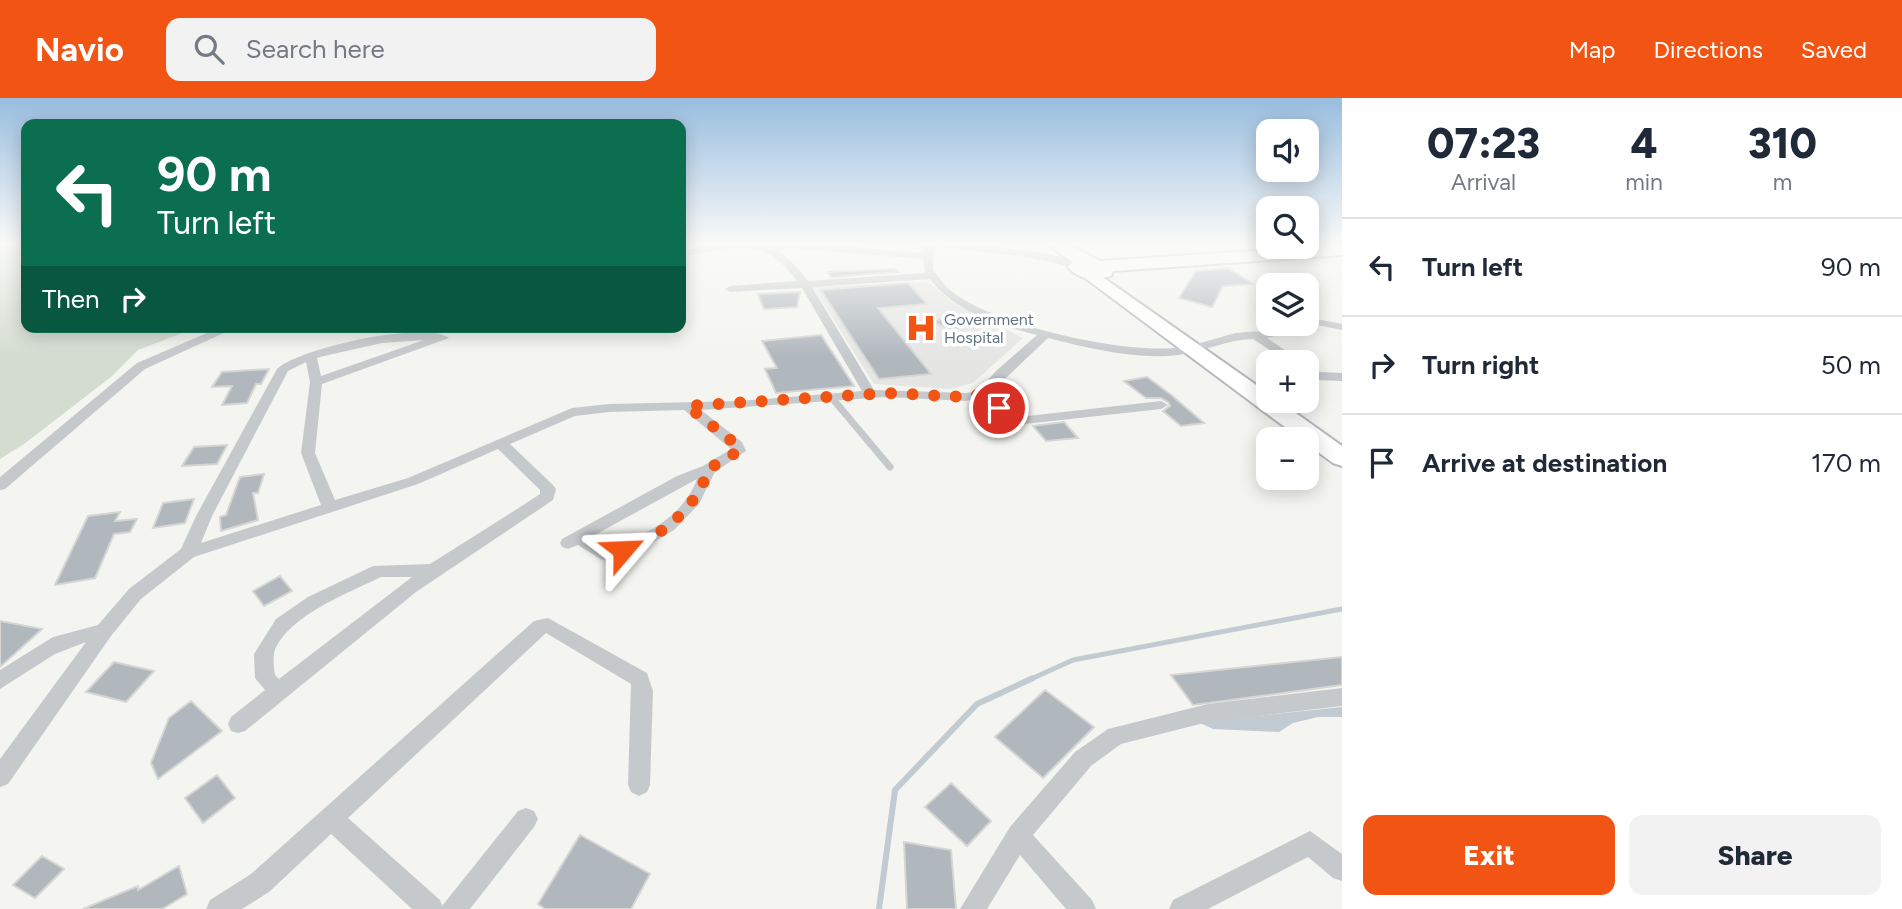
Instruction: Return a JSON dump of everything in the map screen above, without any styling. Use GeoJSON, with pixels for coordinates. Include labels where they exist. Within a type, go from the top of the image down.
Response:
{"type":"FeatureCollection","features":[{"type":"Feature","properties":{"kind":"main road"},"geometry":{"type":"LineString","coordinates":[[1107,282],[1194,350],[1342,458]]}},
{"type":"Feature","properties":{"kind":"street"},"geometry":{"type":"LineString","coordinates":[[803,282],[870,394]]}},
{"type":"Feature","properties":{"kind":"street"},"geometry":{"type":"LineString","coordinates":[[730,289],[850,282]]}},
{"type":"Feature","properties":{"kind":"street"},"geometry":{"type":"LineString","coordinates":[[938,282],[949,295],[968,307],[1044,335],[1122,349],[1162,352],[1194,350],[1218,340],[1254,334],[1278,350]]}},
{"type":"Feature","properties":{"kind":"street"},"geometry":{"type":"LineString","coordinates":[[1319,322],[1342,327]]}},
{"type":"Feature","properties":{"kind":"street"},"geometry":{"type":"LineString","coordinates":[[0,485],[141,366],[217,333]]}},
{"type":"Feature","properties":{"kind":"street"},"geometry":{"type":"LineString","coordinates":[[188,553],[204,516],[279,374],[289,366],[369,339],[415,335],[443,338],[316,382]]}},
{"type":"Feature","properties":{"kind":"street"},"geometry":{"type":"LineString","coordinates":[[0,777],[104,631],[135,594],[188,553],[413,481],[572,412],[870,394],[966,397],[982,394],[1044,335]]}},
{"type":"Feature","properties":{"kind":"street"},"geometry":{"type":"LineString","coordinates":[[311,358],[316,382],[308,453],[330,507]]}},
{"type":"Feature","properties":{"kind":"street"},"geometry":{"type":"LineString","coordinates":[[1319,376],[1342,377]]}},
{"type":"Feature","properties":{"kind":"street"},"geometry":{"type":"LineString","coordinates":[[982,394],[1016,421],[1161,405]]}},
{"type":"Feature","properties":{"kind":"street"},"geometry":{"type":"LineString","coordinates":[[687,406],[738,448],[708,469],[682,479],[574,540],[602,554],[634,547],[666,527],[695,499],[706,481],[708,469]]}},
{"type":"Feature","properties":{"kind":"street"},"geometry":{"type":"LineString","coordinates":[[238,724],[433,570],[522,516],[547,496],[548,489],[500,443]]}},
{"type":"Feature","properties":{"kind":"street"},"geometry":{"type":"LineString","coordinates":[[279,691],[265,678],[264,654],[283,624],[314,602],[379,571],[433,570]]}},
{"type":"Feature","properties":{"kind":"street"},"geometry":{"type":"LineString","coordinates":[[219,909],[260,883],[544,625],[640,679],[643,691],[639,785]]}},
{"type":"Feature","properties":{"kind":"street"},"geometry":{"type":"LineString","coordinates":[[0,681],[68,636],[104,631]]}},
{"type":"Feature","properties":{"kind":"street"},"geometry":{"type":"LineString","coordinates":[[973,909],[1018,835],[1083,759],[1115,736],[1208,713],[1342,697]]}},
{"type":"Feature","properties":{"kind":"street"},"geometry":{"type":"LineString","coordinates":[[331,818],[431,909]]}},
{"type":"Feature","properties":{"kind":"street"},"geometry":{"type":"LineString","coordinates":[[454,909],[526,819]]}},
{"type":"Feature","properties":{"kind":"street"},"geometry":{"type":"LineString","coordinates":[[1018,835],[1083,909]]}},
{"type":"Feature","properties":{"kind":"street"},"geometry":{"type":"LineString","coordinates":[[1182,909],[1310,843],[1342,869]]}},
{"type":"Feature","properties":{"kind":"lane"},"geometry":{"type":"LineString","coordinates":[[832,398],[890,467]]}},
{"type":"Feature","properties":{"kind":"shaded area"},"geometry":{"type":"Polygon","coordinates":[[[0,282],[21,282],[21,333],[182,333],[138,350],[111,377],[24,444],[0,459],[0,282]]]}},
{"type":"Feature","properties":{"kind":"shaded area","name":"Government Hospital"},"geometry":{"type":"Polygon","coordinates":[[[928,282],[952,302],[1023,338],[973,383],[951,389],[874,384],[813,287],[928,282]]]}},
{"type":"Feature","properties":{"kind":"shaded area"},"geometry":{"type":"Polygon","coordinates":[[[1342,707],[1342,717],[1318,717],[1293,723],[1279,732],[1213,729],[1198,722],[1342,707]]]}},
{"type":"Feature","properties":{"kind":"building"},"geometry":{"type":"Polygon","coordinates":[[[1189,282],[1253,284],[1223,286],[1212,307],[1179,298],[1189,282]]]}},
{"type":"Feature","properties":{"kind":"building"},"geometry":{"type":"Polygon","coordinates":[[[908,283],[927,304],[878,308],[931,374],[879,379],[821,290],[908,283]]]}},
{"type":"Feature","properties":{"kind":"building"},"geometry":{"type":"Polygon","coordinates":[[[800,292],[797,307],[764,309],[758,294],[800,292]]]}},
{"type":"Feature","properties":{"kind":"building"},"geometry":{"type":"Polygon","coordinates":[[[952,314],[969,323],[951,331],[934,322],[952,314]]]}},
{"type":"Feature","properties":{"kind":"building"},"geometry":{"type":"Polygon","coordinates":[[[821,335],[854,386],[776,393],[765,369],[777,368],[762,341],[821,335]]]}},
{"type":"Feature","properties":{"kind":"building"},"geometry":{"type":"Polygon","coordinates":[[[269,369],[261,384],[256,384],[247,403],[222,405],[232,386],[212,387],[222,372],[269,369]]]}},
{"type":"Feature","properties":{"kind":"building"},"geometry":{"type":"Polygon","coordinates":[[[1147,377],[1204,423],[1181,426],[1163,411],[1170,406],[1169,403],[1161,398],[1146,398],[1124,381],[1147,377]]]}},
{"type":"Feature","properties":{"kind":"building"},"geometry":{"type":"Polygon","coordinates":[[[1064,422],[1078,438],[1046,441],[1033,426],[1064,422]]]}},
{"type":"Feature","properties":{"kind":"building"},"geometry":{"type":"Polygon","coordinates":[[[227,445],[217,464],[182,466],[194,447],[227,445]]]}},
{"type":"Feature","properties":{"kind":"building"},"geometry":{"type":"Polygon","coordinates":[[[264,474],[258,493],[253,493],[258,520],[221,531],[220,517],[226,515],[240,477],[264,474]]]}},
{"type":"Feature","properties":{"kind":"building"},"geometry":{"type":"Polygon","coordinates":[[[194,499],[185,523],[153,528],[163,503],[194,499]]]}},
{"type":"Feature","properties":{"kind":"building"},"geometry":{"type":"Polygon","coordinates":[[[120,512],[115,521],[137,519],[130,532],[114,534],[95,578],[55,585],[88,516],[120,512]]]}},
{"type":"Feature","properties":{"kind":"building"},"geometry":{"type":"Polygon","coordinates":[[[280,576],[292,591],[264,606],[253,591],[280,576]]]}},
{"type":"Feature","properties":{"kind":"building"},"geometry":{"type":"Polygon","coordinates":[[[0,621],[42,629],[0,667],[0,621]]]}},
{"type":"Feature","properties":{"kind":"building"},"geometry":{"type":"Polygon","coordinates":[[[1342,657],[1342,685],[1193,705],[1171,675],[1342,657]]]}},
{"type":"Feature","properties":{"kind":"building"},"geometry":{"type":"Polygon","coordinates":[[[114,662],[154,671],[126,702],[86,692],[114,662]]]}},
{"type":"Feature","properties":{"kind":"building"},"geometry":{"type":"Polygon","coordinates":[[[1045,690],[1094,727],[1043,778],[995,737],[1045,690]]]}},
{"type":"Feature","properties":{"kind":"building"},"geometry":{"type":"Polygon","coordinates":[[[191,701],[222,731],[158,779],[151,763],[169,718],[191,701]]]}},
{"type":"Feature","properties":{"kind":"building"},"geometry":{"type":"Polygon","coordinates":[[[217,775],[235,798],[203,823],[185,798],[217,775]]]}},
{"type":"Feature","properties":{"kind":"building"},"geometry":{"type":"Polygon","coordinates":[[[951,783],[991,821],[967,846],[925,807],[951,783]]]}},
{"type":"Feature","properties":{"kind":"building"},"geometry":{"type":"Polygon","coordinates":[[[580,835],[650,874],[631,909],[545,909],[538,904],[580,835]]]}},
{"type":"Feature","properties":{"kind":"building"},"geometry":{"type":"Polygon","coordinates":[[[904,842],[951,850],[956,909],[907,909],[904,842]]]}},
{"type":"Feature","properties":{"kind":"building"},"geometry":{"type":"Polygon","coordinates":[[[42,856],[64,869],[35,898],[13,885],[42,856]]]}},
{"type":"Feature","properties":{"kind":"building"},"geometry":{"type":"Polygon","coordinates":[[[179,866],[187,894],[162,909],[83,909],[138,886],[138,890],[179,866]]]}},
{"type":"Feature","properties":{"kind":"waterway"},"geometry":{"type":"LineString","coordinates":[[1029,680],[1073,660],[1342,609]]}},
{"type":"Feature","properties":{"kind":"waterway"},"geometry":{"type":"LineString","coordinates":[[879,909],[895,790],[977,704],[1033,678]]}},
{"type":"Feature","properties":{"kind":"place","name":"Government Hospital"},"geometry":{"type":"Point","coordinates":[921,328]}},
{"type":"Feature","properties":{"kind":"route"},"geometry":{"type":"LineString","coordinates":[[623,550],[634,547],[666,527],[695,499],[706,481],[708,469],[739,451],[737,445],[687,406],[739,405],[887,393],[966,397],[982,394],[999,408]]}}]}
